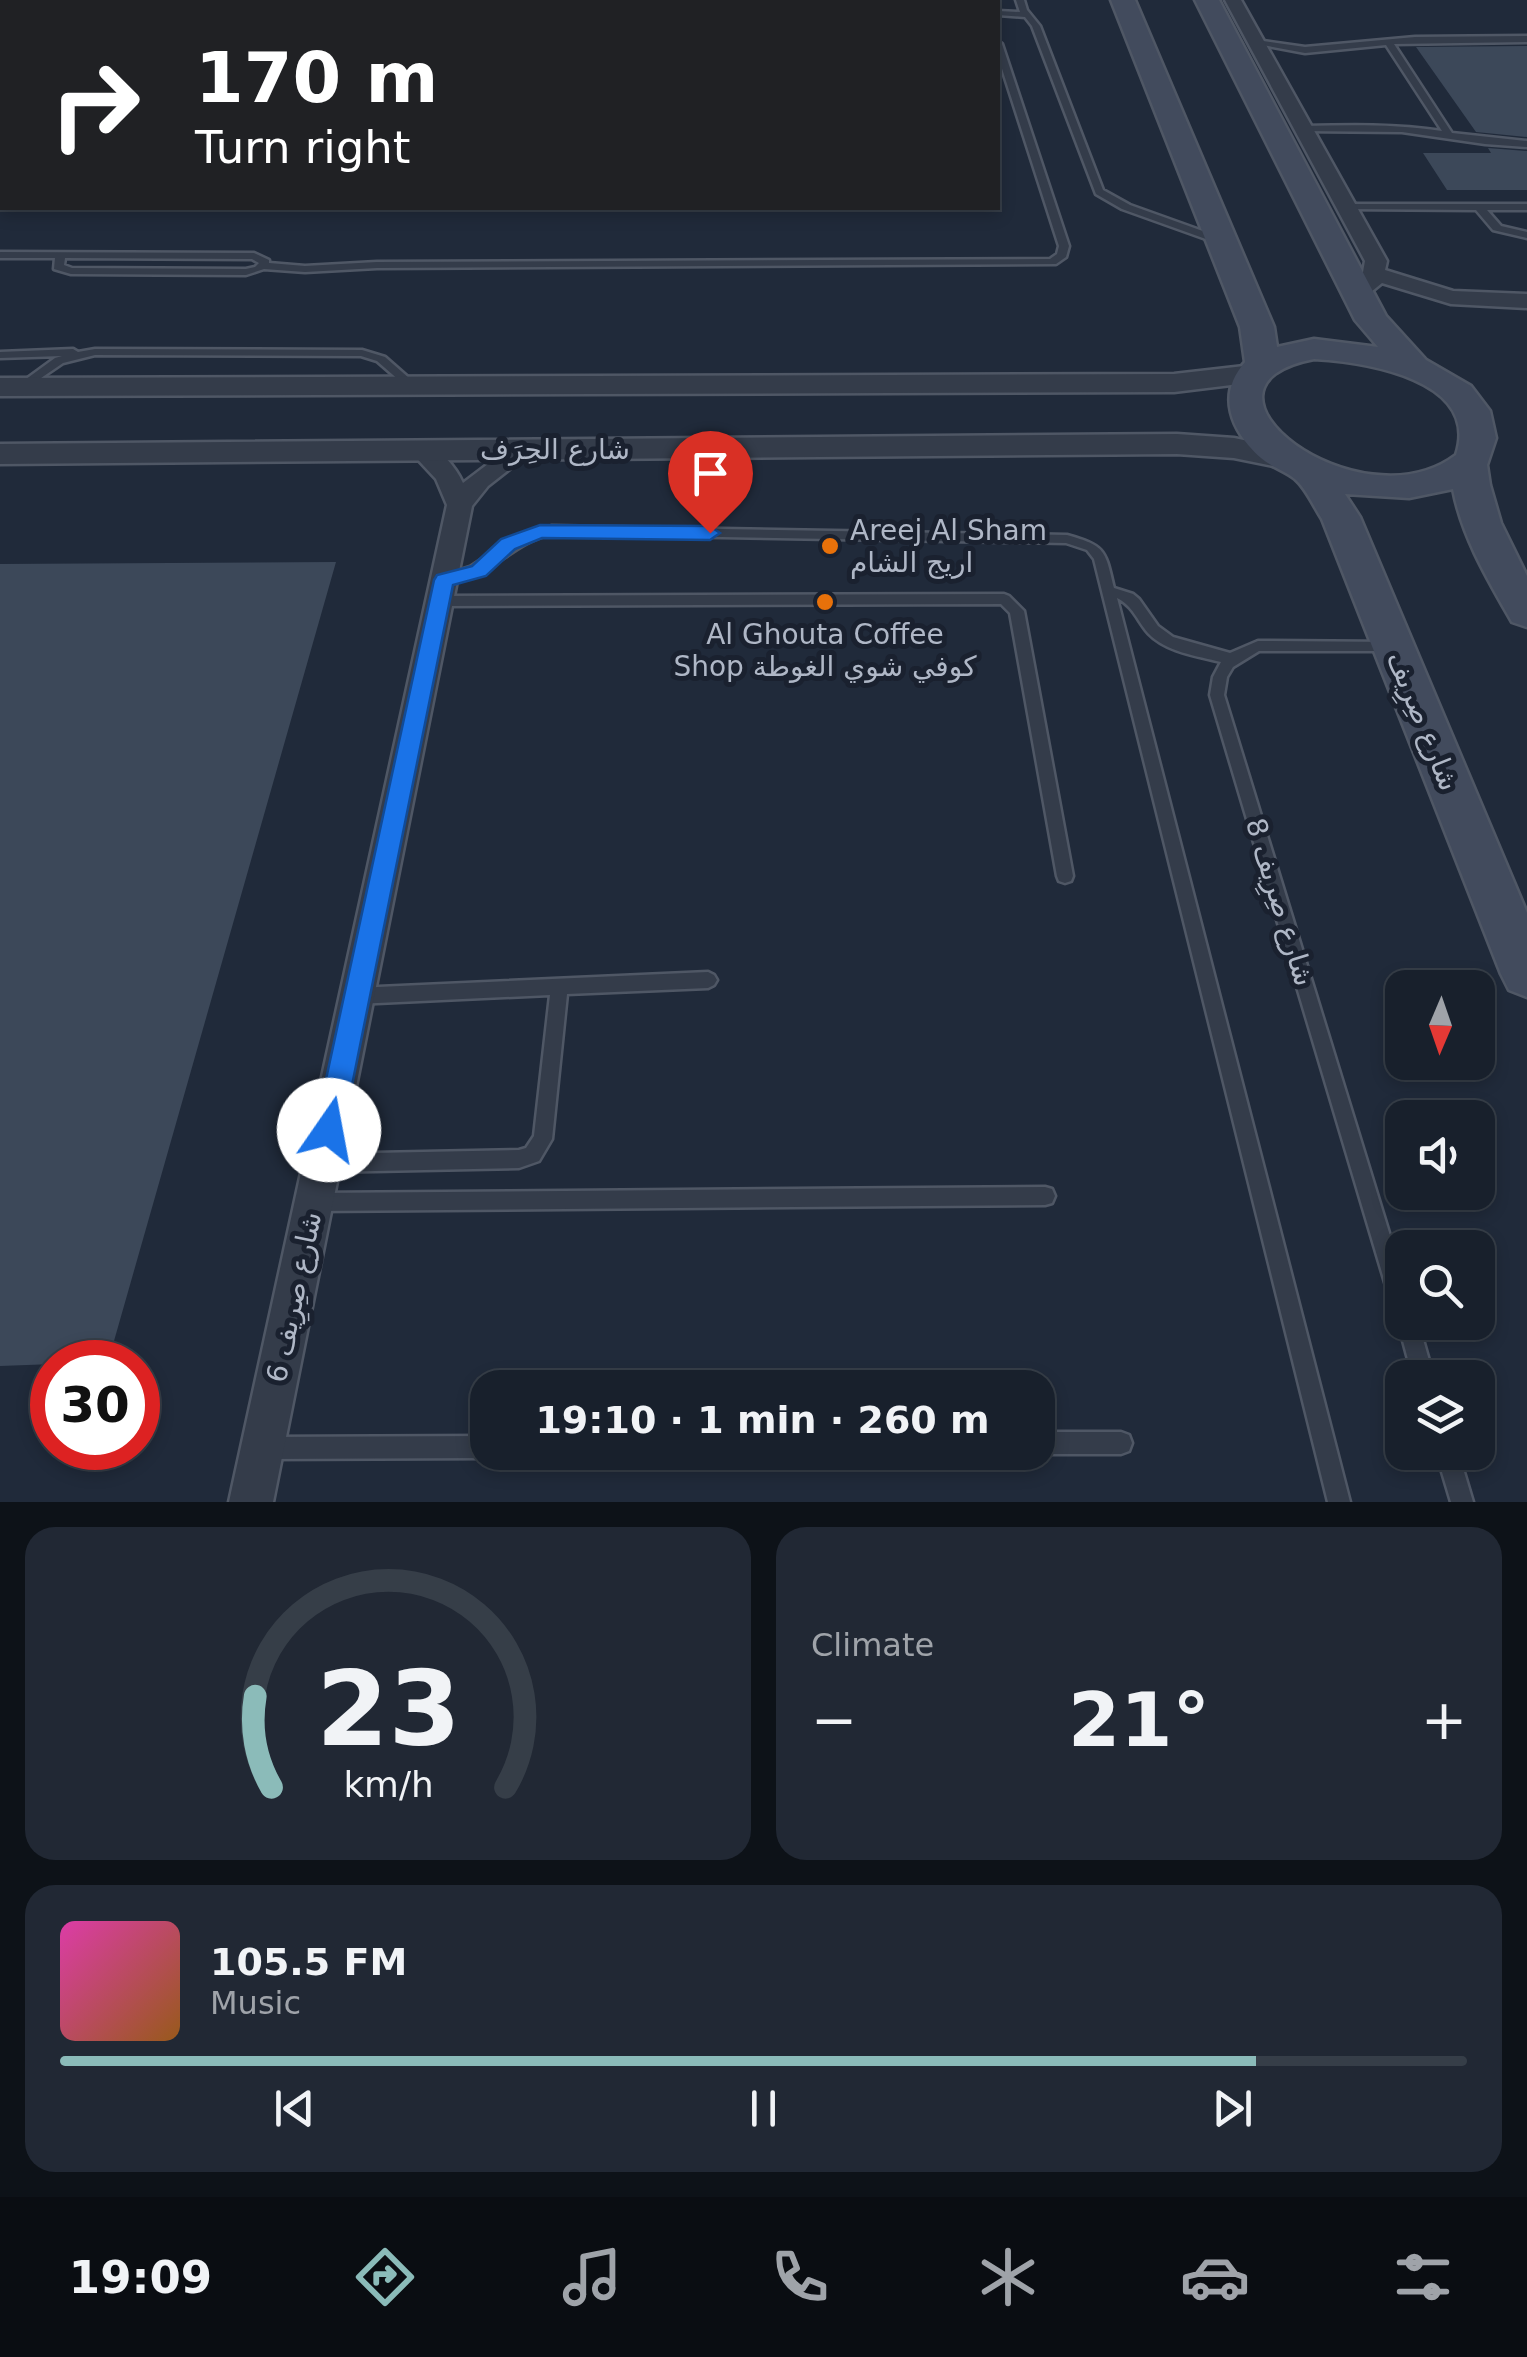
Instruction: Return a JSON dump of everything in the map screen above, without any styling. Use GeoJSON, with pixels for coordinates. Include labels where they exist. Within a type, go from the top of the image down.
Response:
{"type":"FeatureCollection","features":[{"type":"Feature","properties":{"kind":"main road"},"geometry":{"type":"LineString","coordinates":[[1123,0],[1257,327],[1258,369],[1285,354],[1346,349],[1412,366],[1442,382],[1465,403],[1478,426],[1478,448],[1468,465],[1444,479],[1416,486],[1366,485],[1299,465]]}},
{"type":"Feature","properties":{"kind":"main road"},"geometry":{"type":"LineString","coordinates":[[1207,0],[1367,283],[1372,320],[1412,366]]}},
{"type":"Feature","properties":{"kind":"main road","name":"شارع صِرِيف"},"geometry":{"type":"LineString","coordinates":[[1258,369],[1243,393],[1246,415],[1262,438],[1299,465],[1341,517],[1527,974]]}},
{"type":"Feature","properties":{"kind":"main road"},"geometry":{"type":"LineString","coordinates":[[1468,465],[1474,504],[1490,544],[1527,612]]}},
{"type":"Feature","properties":{"kind":"street"},"geometry":{"type":"LineString","coordinates":[[1232,0],[1373,254],[1367,283],[1451,297],[1527,301]]}},
{"type":"Feature","properties":{"kind":"street"},"geometry":{"type":"LineString","coordinates":[[21,382],[412,386],[1174,382],[1258,369]]}},
{"type":"Feature","properties":{"kind":"street","name":"شارع الحِرَف"},"geometry":{"type":"LineString","coordinates":[[0,454],[1177,444],[1234,448],[1299,465]]}},
{"type":"Feature","properties":{"kind":"street"},"geometry":{"type":"LineString","coordinates":[[421,450],[448,474],[460,505]]}},
{"type":"Feature","properties":{"kind":"street","name":"شارع صِرِيف 6"},"geometry":{"type":"LineString","coordinates":[[250,1502],[460,505],[492,468],[522,450]]}},
{"type":"Feature","properties":{"kind":"street"},"geometry":{"type":"LineString","coordinates":[[1490,544],[1527,568]]}},
{"type":"Feature","properties":{"kind":"lane"},"geometry":{"type":"LineString","coordinates":[[1020,0],[1036,26],[1099,192],[1126,207],[1221,241]]}},
{"type":"Feature","properties":{"kind":"lane"},"geometry":{"type":"LineString","coordinates":[[1000,12],[1026,15]]}},
{"type":"Feature","properties":{"kind":"lane"},"geometry":{"type":"LineString","coordinates":[[1256,43],[1305,50],[1388,42],[1527,39]]}},
{"type":"Feature","properties":{"kind":"lane"},"geometry":{"type":"LineString","coordinates":[[1388,42],[1449,135]]}},
{"type":"Feature","properties":{"kind":"lane"},"geometry":{"type":"LineString","coordinates":[[0,255],[254,256],[264,259],[263,266],[306,269],[377,265],[1052,262],[1062,255],[1064,246],[1000,50]]}},
{"type":"Feature","properties":{"kind":"lane"},"geometry":{"type":"LineString","coordinates":[[1304,129],[1368,126],[1449,135],[1487,144],[1527,144]]}},
{"type":"Feature","properties":{"kind":"lane"},"geometry":{"type":"LineString","coordinates":[[1347,207],[1527,207]]}},
{"type":"Feature","properties":{"kind":"lane"},"geometry":{"type":"LineString","coordinates":[[1479,207],[1498,228],[1527,235]]}},
{"type":"Feature","properties":{"kind":"lane"},"geometry":{"type":"LineString","coordinates":[[0,355],[350,352],[381,359],[412,386]]}},
{"type":"Feature","properties":{"kind":"lane"},"geometry":{"type":"LineString","coordinates":[[21,382],[59,360],[82,353]]}},
{"type":"Feature","properties":{"kind":"lane"},"geometry":{"type":"LineString","coordinates":[[21,382],[34,355]]}},
{"type":"Feature","properties":{"kind":"lane"},"geometry":{"type":"LineString","coordinates":[[442,590],[479,571],[517,538],[552,530],[1067,538],[1085,542],[1097,552],[1340,1502]]}},
{"type":"Feature","properties":{"kind":"lane"},"geometry":{"type":"LineString","coordinates":[[442,590],[1004,599],[1017,612],[1065,876]]}},
{"type":"Feature","properties":{"kind":"lane"},"geometry":{"type":"LineString","coordinates":[[1108,592],[1137,601],[1154,630],[1166,639],[1231,659],[1243,651],[1276,644],[1393,646]]}},
{"type":"Feature","properties":{"kind":"lane","name":"شارع صِرِيف 8"},"geometry":{"type":"LineString","coordinates":[[1231,659],[1217,682],[1218,695],[1385,1250]]}},
{"type":"Feature","properties":{"kind":"lane"},"geometry":{"type":"LineString","coordinates":[[356,996],[708,980]]}},
{"type":"Feature","properties":{"kind":"lane"},"geometry":{"type":"LineString","coordinates":[[322,1163],[519,1159],[532,1155],[542,1139],[559,987]]}},
{"type":"Feature","properties":{"kind":"lane"},"geometry":{"type":"LineString","coordinates":[[314,1202],[1045,1196]]}},
{"type":"Feature","properties":{"kind":"lane"},"geometry":{"type":"LineString","coordinates":[[1055,1444],[1121,1443]]}},
{"type":"Feature","properties":{"kind":"lane"},"geometry":{"type":"LineString","coordinates":[[262,1448],[470,1446]]}},
{"type":"Feature","properties":{"kind":"lane"},"geometry":{"type":"LineString","coordinates":[[1452,1470],[1462,1502]]}},
{"type":"Feature","properties":{"kind":"building"},"geometry":{"type":"Polygon","coordinates":[[[1527,46],[1527,137],[1476,132],[1416,47],[1527,46]]]}},
{"type":"Feature","properties":{"kind":"building"},"geometry":{"type":"Polygon","coordinates":[[[1488,148],[1527,151],[1527,190],[1447,190],[1423,153],[1491,153],[1488,148]]]}},
{"type":"Feature","properties":{"kind":"building"},"geometry":{"type":"Polygon","coordinates":[[[336,562],[114,1340],[30,1340],[30,1365],[0,1366],[0,564],[336,562]]]}},
{"type":"Feature","properties":{"kind":"place","name":"Areej Al Sham اريج الشام"},"geometry":{"type":"Point","coordinates":[830,546]}},
{"type":"Feature","properties":{"kind":"place","name":"Al Ghouta Coffee Shop كوفي شوي الغوطة"},"geometry":{"type":"Point","coordinates":[825,602]}},
{"type":"Feature","properties":{"kind":"route"},"geometry":{"type":"LineString","coordinates":[[329,1130],[444,580],[479,571],[508,544],[528,534],[552,530],[710,533]]}}]}
